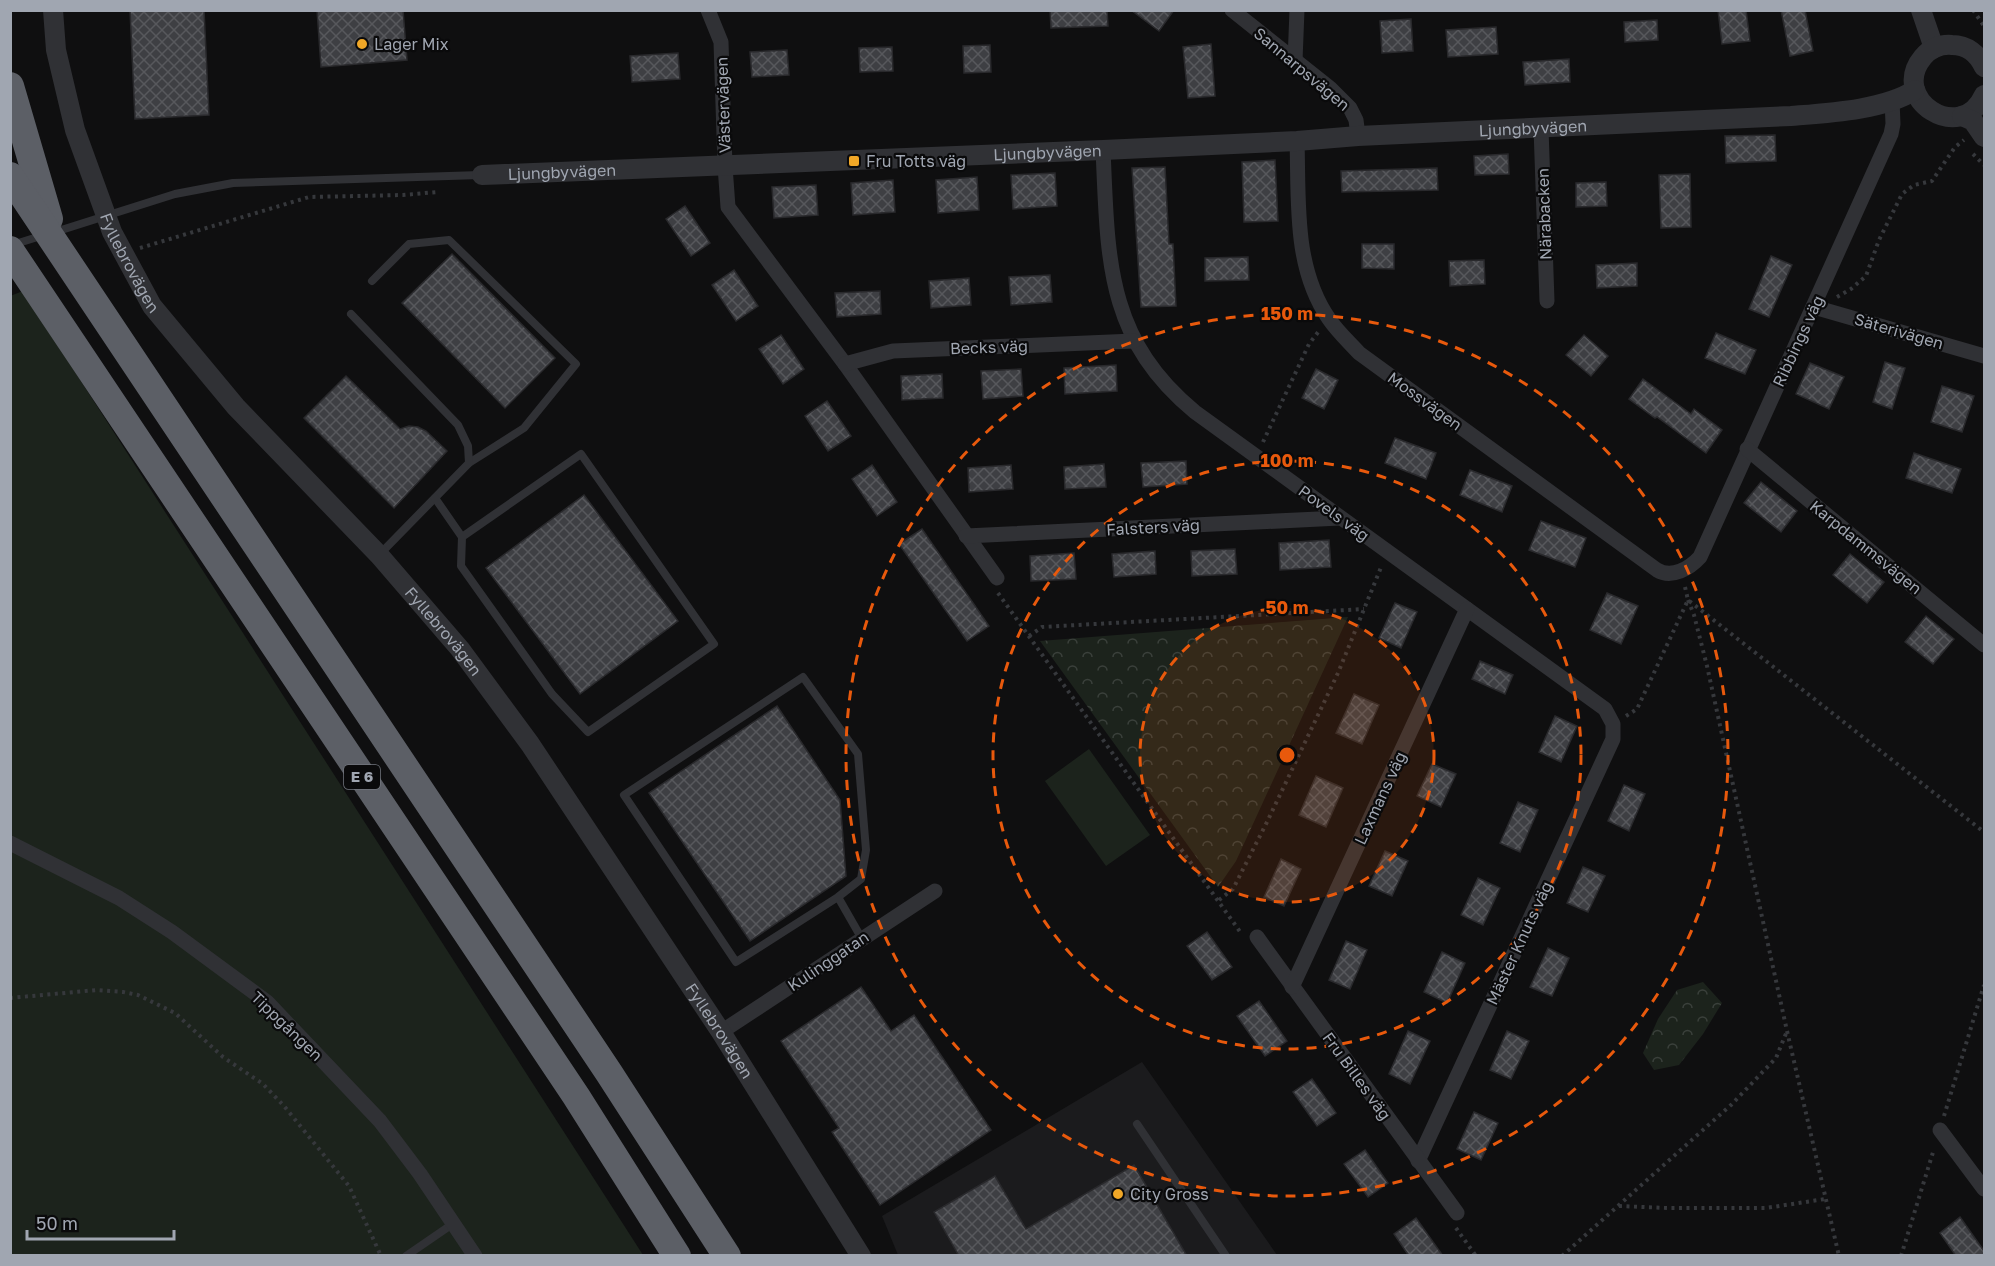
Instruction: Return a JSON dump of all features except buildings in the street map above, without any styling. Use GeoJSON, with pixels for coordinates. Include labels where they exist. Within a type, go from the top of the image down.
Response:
{"type":"FeatureCollection","features":[{"type":"Feature","properties":{"kind":"highway"},"geometry":{"type":"LineString","coordinates":[[10,86],[58,248]]}},
{"type":"Feature","properties":{"kind":"highway","name":"E 6"},"geometry":{"type":"LineString","coordinates":[[10,176],[609,1073],[727,1256]]}},
{"type":"Feature","properties":{"kind":"highway","name":"E 6"},"geometry":{"type":"LineString","coordinates":[[10,250],[576,1096],[677,1256]]}},
{"type":"Feature","properties":{"kind":"street","name":"Fyllebrovägen"},"geometry":{"type":"LineString","coordinates":[[53,10],[56,50],[75,130],[112,232],[152,306],[236,407],[379,555],[460,649],[530,744],[721,1032],[861,1256]]}},
{"type":"Feature","properties":{"kind":"street","name":"Västervägen"},"geometry":{"type":"LineString","coordinates":[[708,10],[721,42],[725,166]]}},
{"type":"Feature","properties":{"kind":"street","name":"Sannarpsvägen"},"geometry":{"type":"LineString","coordinates":[[1232,10],[1330,88],[1350,108],[1356,120],[1358,136]]}},
{"type":"Feature","properties":{"kind":"street"},"geometry":{"type":"LineString","coordinates":[[1295,61],[1298,10]]}},
{"type":"Feature","properties":{"kind":"street"},"geometry":{"type":"LineString","coordinates":[[1921,10],[1934,48]]}},
{"type":"Feature","properties":{"kind":"street"},"geometry":{"type":"LineString","coordinates":[[1982,134],[1973,121],[1962,116],[1946,117],[1931,111],[1922,104],[1915,90],[1914,79],[1918,63],[1925,55],[1934,48],[1944,45],[1961,46],[1975,53],[1984,63]]}},
{"type":"Feature","properties":{"kind":"street","name":"Ljungbyvägen"},"geometry":{"type":"LineString","coordinates":[[482,175],[1103,150],[1830,113],[1904,97],[1915,90]]}},
{"type":"Feature","properties":{"kind":"street"},"geometry":{"type":"LineString","coordinates":[[1962,116],[1976,107],[1984,95]]}},
{"type":"Feature","properties":{"kind":"street","name":"Ribbings väg"},"geometry":{"type":"LineString","coordinates":[[1680,572],[1700,557],[1747,449],[1814,306],[1891,134],[1892,100]]}},
{"type":"Feature","properties":{"kind":"street","name":"Närabacken"},"geometry":{"type":"LineString","coordinates":[[1541,128],[1547,301]]}},
{"type":"Feature","properties":{"kind":"street","name":"Mossvägen"},"geometry":{"type":"LineString","coordinates":[[1297,141],[1301,241],[1314,292],[1329,319],[1359,353],[1661,573],[1680,572]]}},
{"type":"Feature","properties":{"kind":"street","name":"Povels väg"},"geometry":{"type":"LineString","coordinates":[[1103,150],[1110,266],[1120,306],[1134,341],[1159,376],[1183,402],[1254,456],[1605,710],[1613,724]]}},
{"type":"Feature","properties":{"kind":"street"},"geometry":{"type":"LineString","coordinates":[[725,166],[728,207],[845,364],[997,578]]}},
{"type":"Feature","properties":{"kind":"street","name":"Säterivägen"},"geometry":{"type":"LineString","coordinates":[[1814,306],[1984,356]]}},
{"type":"Feature","properties":{"kind":"street","name":"Becks väg"},"geometry":{"type":"LineString","coordinates":[[845,364],[893,351],[1134,341]]}},
{"type":"Feature","properties":{"kind":"street","name":"Karpdammsvägen"},"geometry":{"type":"LineString","coordinates":[[1747,449],[1984,645]]}},
{"type":"Feature","properties":{"kind":"street","name":"Falsters väg"},"geometry":{"type":"LineString","coordinates":[[966,536],[1340,518]]}},
{"type":"Feature","properties":{"kind":"street","name":"Laxmans väg"},"geometry":{"type":"LineString","coordinates":[[1292,987],[1467,609]]}},
{"type":"Feature","properties":{"kind":"street","name":"Mäster Knuts väg"},"geometry":{"type":"LineString","coordinates":[[1418,1161],[1613,739],[1613,724]]}},
{"type":"Feature","properties":{"kind":"street","name":"Tippgången"},"geometry":{"type":"LineString","coordinates":[[10,843],[119,898],[172,932],[267,1002],[380,1121],[454,1223],[475,1256]]}},
{"type":"Feature","properties":{"kind":"street","name":"Kulinggatan"},"geometry":{"type":"LineString","coordinates":[[721,1032],[934,891]]}},
{"type":"Feature","properties":{"kind":"street","name":"Fru Billes väg"},"geometry":{"type":"LineString","coordinates":[[1257,937],[1457,1213]]}},
{"type":"Feature","properties":{"kind":"street"},"geometry":{"type":"LineString","coordinates":[[1940,1130],[1984,1190]]}},
{"type":"Feature","properties":{"kind":"lane","name":"Ljungbyvägen"},"geometry":{"type":"LineString","coordinates":[[10,245],[175,194],[233,183],[482,175]]}},
{"type":"Feature","properties":{"kind":"lane"},"geometry":{"type":"LineString","coordinates":[[372,281],[409,244],[449,240],[576,364],[524,428],[469,463],[379,555]]}},
{"type":"Feature","properties":{"kind":"lane"},"geometry":{"type":"LineString","coordinates":[[351,314],[458,425],[468,446],[469,463]]}},
{"type":"Feature","properties":{"kind":"lane"},"geometry":{"type":"LineString","coordinates":[[435,498],[462,537],[461,566],[552,694],[588,732],[714,644],[581,454],[462,537]]}},
{"type":"Feature","properties":{"kind":"lane"},"geometry":{"type":"LineString","coordinates":[[803,677],[858,754],[866,850],[861,879],[838,897],[736,962],[624,795],[803,677]]}},
{"type":"Feature","properties":{"kind":"lane"},"geometry":{"type":"LineString","coordinates":[[838,897],[862,939]]}},
{"type":"Feature","properties":{"kind":"lane"},"geometry":{"type":"LineString","coordinates":[[1137,1124],[1226,1256]]}},
{"type":"Feature","properties":{"kind":"lane"},"geometry":{"type":"LineString","coordinates":[[406,1256],[454,1223]]}},
{"type":"Feature","properties":{"kind":"path"},"geometry":{"type":"LineString","coordinates":[[1972,10],[1984,26]]}},
{"type":"Feature","properties":{"kind":"path"},"geometry":{"type":"LineString","coordinates":[[1814,306],[1851,289],[1866,276],[1879,240],[1902,194],[1914,185],[1932,181],[1955,147],[1982,134]]}},
{"type":"Feature","properties":{"kind":"path"},"geometry":{"type":"LineString","coordinates":[[181,235],[309,197],[404,195],[448,191]]}},
{"type":"Feature","properties":{"kind":"path"},"geometry":{"type":"LineString","coordinates":[[1254,456],[1309,344],[1329,319]]}},
{"type":"Feature","properties":{"kind":"path"},"geometry":{"type":"LineString","coordinates":[[1219,900],[1233,889],[1267,822],[1338,673],[1388,551]]}},
{"type":"Feature","properties":{"kind":"path"},"geometry":{"type":"LineString","coordinates":[[1680,572],[1707,666],[1839,1256]]}},
{"type":"Feature","properties":{"kind":"path"},"geometry":{"type":"LineString","coordinates":[[997,578],[995,589],[1219,900],[1248,944],[1257,937]]}},
{"type":"Feature","properties":{"kind":"path"},"geometry":{"type":"LineString","coordinates":[[1613,724],[1637,709],[1688,600]]}},
{"type":"Feature","properties":{"kind":"path"},"geometry":{"type":"LineString","coordinates":[[1688,600],[1984,832]]}},
{"type":"Feature","properties":{"kind":"path"},"geometry":{"type":"LineString","coordinates":[[1029,636],[1042,627],[1364,609]]}},
{"type":"Feature","properties":{"kind":"path"},"geometry":{"type":"LineString","coordinates":[[10,998],[97,990],[123,992],[138,995],[175,1013],[223,1056],[263,1084],[284,1106],[349,1186],[381,1256]]}},
{"type":"Feature","properties":{"kind":"path"},"geometry":{"type":"LineString","coordinates":[[1562,1256],[1731,1105],[1776,1058],[1787,1031]]}},
{"type":"Feature","properties":{"kind":"path"},"geometry":{"type":"LineString","coordinates":[[1618,1206],[1767,1208],[1825,1199]]}},
{"type":"Feature","properties":{"kind":"path"},"geometry":{"type":"LineString","coordinates":[[1457,1213],[1449,1219],[1476,1256]]}},
{"type":"Feature","properties":{"kind":"shaded area"},"geometry":{"type":"Polygon","coordinates":[[[1142,1062],[1277,1255],[898,1255],[882,1216],[1142,1062]]]}},
{"type":"Feature","properties":{"kind":"green space"},"geometry":{"type":"Polygon","coordinates":[[[23,291],[643,1255],[11,1256],[10,296],[23,291]]]}},
{"type":"Feature","properties":{"kind":"green space"},"geometry":{"type":"Polygon","coordinates":[[[1348,617],[1236,861],[1218,887],[1040,641],[1348,617]]]}},
{"type":"Feature","properties":{"kind":"green space"},"geometry":{"type":"Polygon","coordinates":[[[1089,749],[1150,835],[1106,866],[1045,781],[1089,749]]]}},
{"type":"Feature","properties":{"kind":"green space"},"geometry":{"type":"Polygon","coordinates":[[[1703,982],[1722,1003],[1703,1034],[1679,1065],[1654,1070],[1643,1053],[1658,1019],[1677,990],[1703,982]]]}},
{"type":"Feature","properties":{"kind":"place","name":"Lager Mix"},"geometry":{"type":"Point","coordinates":[362,44]}},
{"type":"Feature","properties":{"kind":"place","name":"Fru Totts väg"},"geometry":{"type":"Point","coordinates":[854,161]}},
{"type":"Feature","properties":{"kind":"place","name":"City Gross"},"geometry":{"type":"Point","coordinates":[1118,1194]}}]}
